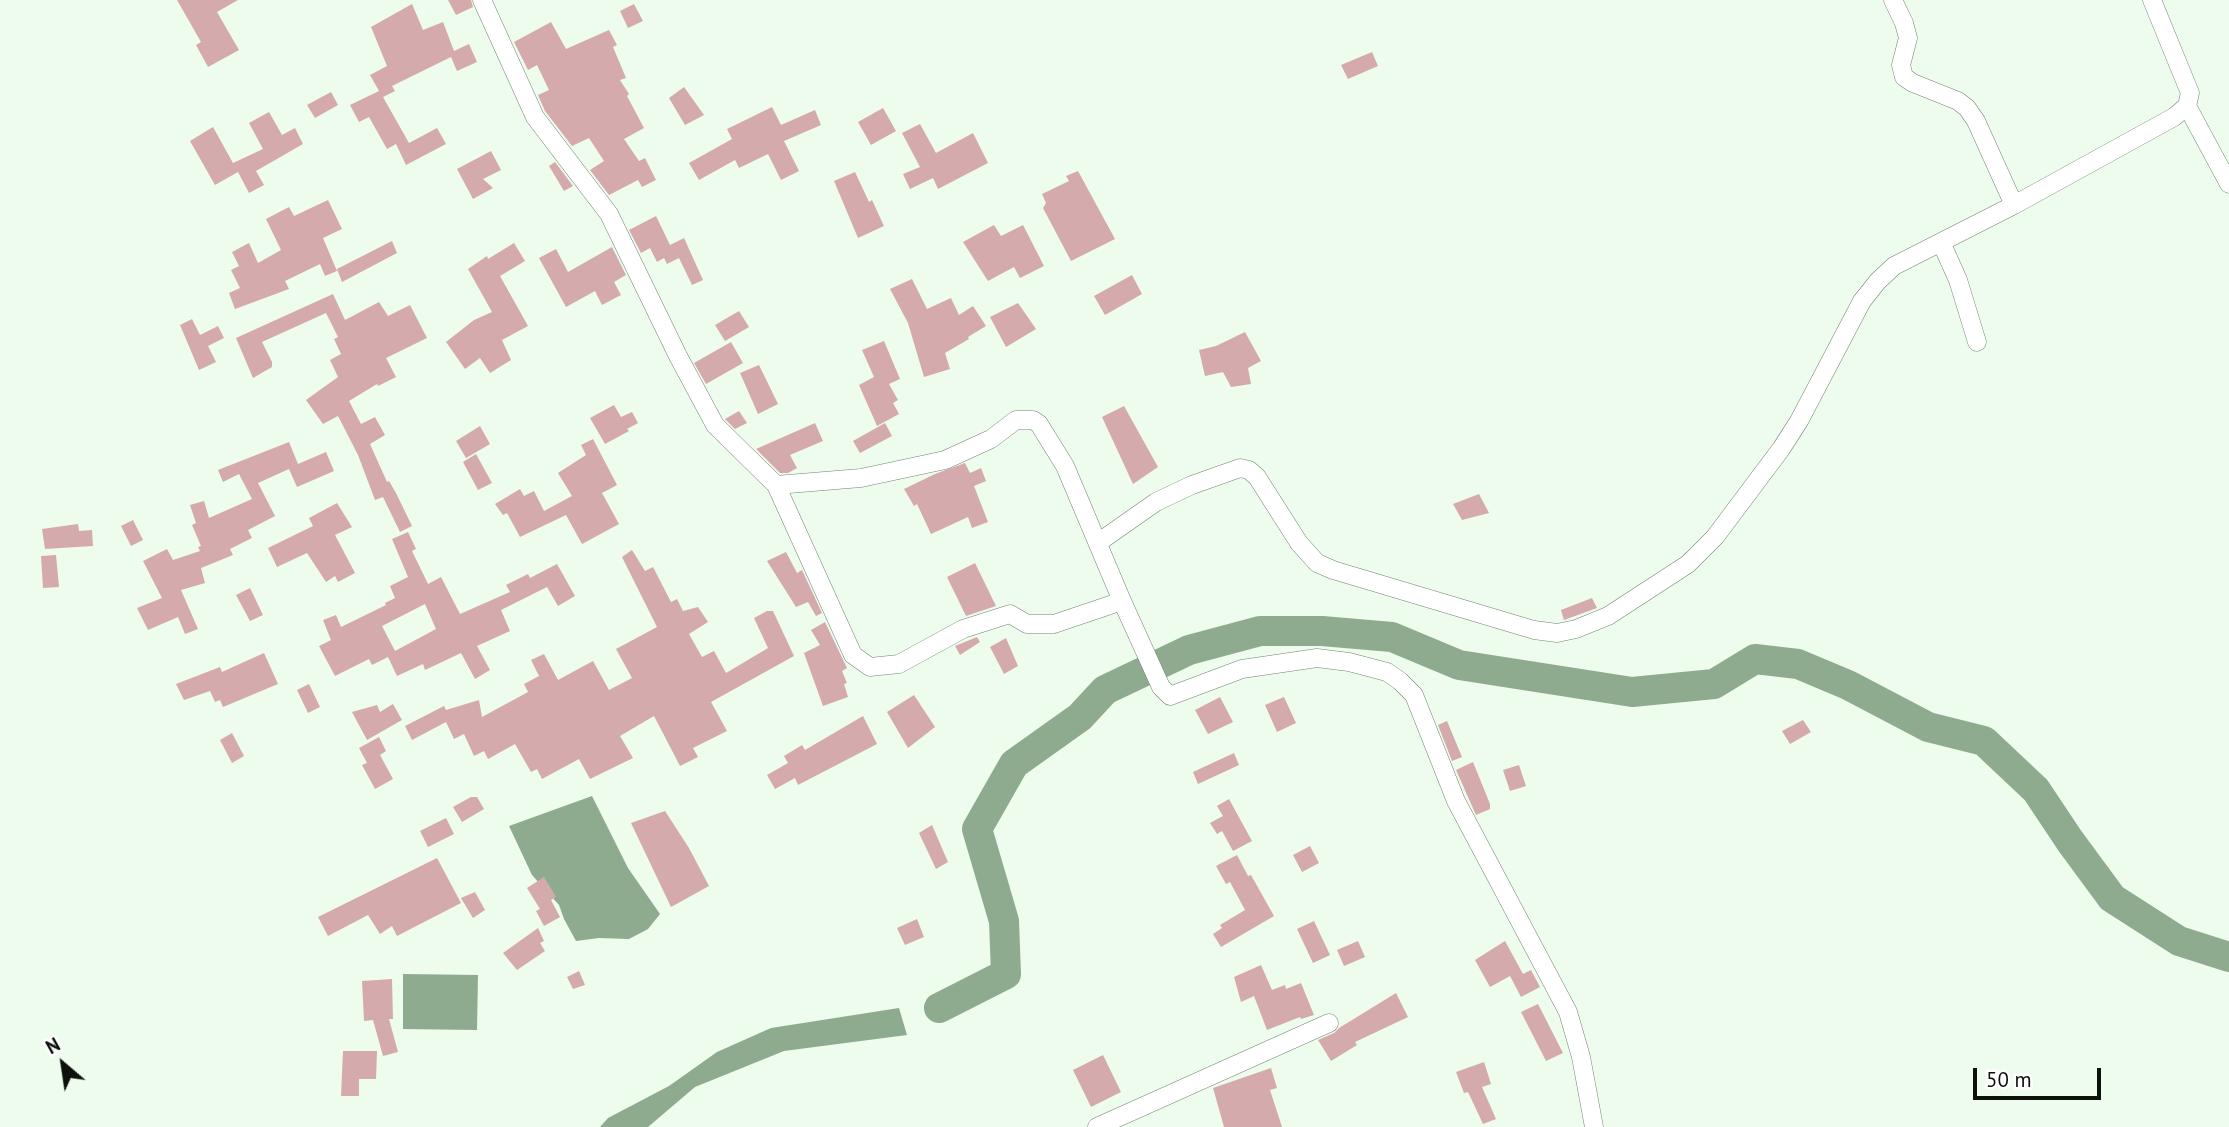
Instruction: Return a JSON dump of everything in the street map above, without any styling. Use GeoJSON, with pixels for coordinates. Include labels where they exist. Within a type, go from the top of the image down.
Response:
{"type":"FeatureCollection","features":[{"type":"Feature","properties":{"kind":"street"},"geometry":{"type":"LineString","coordinates":[[482,0],[535,117],[609,214],[715,425],[776,485],[853,655],[870,667],[900,664],[963,629],[1010,614],[1027,624],[1054,624],[1122,601]]}},
{"type":"Feature","properties":{"kind":"street"},"geometry":{"type":"LineString","coordinates":[[1893,0],[1908,38],[1901,65],[1904,77],[1958,101],[1967,108],[1976,121],[2014,205]]}},
{"type":"Feature","properties":{"kind":"street"},"geometry":{"type":"LineString","coordinates":[[1099,542],[1156,502],[1192,485],[1240,468],[1249,470],[1257,477],[1299,543],[1317,563],[1373,584],[1534,630],[1557,633],[1576,629],[1608,616],[1688,564],[1715,537],[1781,449],[1799,421],[1848,326],[1870,291],[1894,266],[2014,205],[2174,117],[2187,106],[2190,93],[2152,0]]}},
{"type":"Feature","properties":{"kind":"street"},"geometry":{"type":"LineString","coordinates":[[2187,106],[2229,184]]}},
{"type":"Feature","properties":{"kind":"street"},"geometry":{"type":"LineString","coordinates":[[1941,242],[1958,280],[1977,342]]}},
{"type":"Feature","properties":{"kind":"street"},"geometry":{"type":"LineString","coordinates":[[776,485],[861,478],[945,460],[991,439],[1016,420],[1033,419],[1039,424],[1065,466],[1161,687],[1170,696],[1242,669],[1317,658],[1368,666],[1387,672],[1400,681],[1414,695],[1456,801],[1568,1012],[1581,1057],[1594,1127]]}},
{"type":"Feature","properties":{"kind":"street"},"geometry":{"type":"LineString","coordinates":[[1097,1127],[1329,1023]]}},
{"type":"Feature","properties":{"kind":"shaded area"},"geometry":{"type":"Polygon","coordinates":[[[592,796],[628,868],[660,914],[648,929],[629,939],[599,938],[576,941],[559,905],[532,875],[509,826],[592,796]]]}},
{"type":"Feature","properties":{"kind":"shaded area"},"geometry":{"type":"Polygon","coordinates":[[[403,974],[478,975],[477,1030],[403,1029],[403,974]]]}},
{"type":"Feature","properties":{"kind":"shaded area"},"geometry":{"type":"Polygon","coordinates":[[[899,1008],[907,1035],[784,1051],[695,1087],[648,1127],[600,1127],[608,1118],[669,1086],[717,1052],[771,1028],[899,1008]]]}},
{"type":"Feature","properties":{"kind":"building"},"geometry":{"type":"Polygon","coordinates":[[[177,0],[238,0],[217,12],[239,50],[208,67],[196,45],[201,42],[177,0]]]}},
{"type":"Feature","properties":{"kind":"building"},"geometry":{"type":"Polygon","coordinates":[[[448,0],[471,0],[473,7],[456,15],[448,0]]]}},
{"type":"Feature","properties":{"kind":"building"},"geometry":{"type":"Polygon","coordinates":[[[412,4],[423,30],[443,22],[454,51],[469,44],[477,62],[457,71],[451,57],[392,86],[395,91],[383,97],[409,143],[437,128],[446,144],[406,165],[396,144],[387,149],[369,117],[359,122],[350,105],[379,91],[370,75],[387,66],[371,27],[412,4]]]}},
{"type":"Feature","properties":{"kind":"building"},"geometry":{"type":"Polygon","coordinates":[[[634,4],[643,21],[628,28],[620,11],[634,4]]]}},
{"type":"Feature","properties":{"kind":"building"},"geometry":{"type":"Polygon","coordinates":[[[551,22],[566,49],[609,30],[617,45],[613,47],[626,78],[620,80],[644,128],[624,139],[639,161],[645,158],[656,180],[642,187],[638,180],[609,195],[590,170],[604,161],[589,138],[572,146],[545,111],[538,95],[549,90],[537,65],[528,70],[514,42],[551,22]]]}},
{"type":"Feature","properties":{"kind":"building"},"geometry":{"type":"Polygon","coordinates":[[[1372,52],[1378,66],[1348,79],[1341,65],[1372,52]]]}},
{"type":"Feature","properties":{"kind":"building"},"geometry":{"type":"Polygon","coordinates":[[[684,87],[704,115],[685,125],[669,98],[684,87]]]}},
{"type":"Feature","properties":{"kind":"building"},"geometry":{"type":"Polygon","coordinates":[[[331,92],[338,105],[315,118],[307,105],[331,92]]]}},
{"type":"Feature","properties":{"kind":"building"},"geometry":{"type":"Polygon","coordinates":[[[772,107],[781,125],[815,110],[821,125],[784,141],[799,171],[781,180],[768,154],[739,168],[735,160],[699,180],[689,163],[732,139],[727,129],[772,107]]]}},
{"type":"Feature","properties":{"kind":"building"},"geometry":{"type":"Polygon","coordinates":[[[883,108],[896,131],[871,145],[858,122],[883,108]]]}},
{"type":"Feature","properties":{"kind":"building"},"geometry":{"type":"Polygon","coordinates":[[[269,112],[282,135],[295,128],[303,144],[256,171],[264,185],[249,193],[238,172],[215,185],[190,141],[213,127],[233,163],[263,149],[249,123],[269,112]]]}},
{"type":"Feature","properties":{"kind":"building"},"geometry":{"type":"Polygon","coordinates":[[[920,124],[936,153],[973,133],[988,163],[938,189],[933,178],[910,189],[903,174],[920,167],[902,133],[920,124]]]}},
{"type":"Feature","properties":{"kind":"building"},"geometry":{"type":"Polygon","coordinates":[[[491,151],[501,170],[483,179],[493,188],[473,199],[457,169],[491,151]]]}},
{"type":"Feature","properties":{"kind":"building"},"geometry":{"type":"Polygon","coordinates":[[[555,162],[573,186],[564,191],[549,166],[555,162]]]}},
{"type":"Feature","properties":{"kind":"building"},"geometry":{"type":"Polygon","coordinates":[[[1078,171],[1115,239],[1071,261],[1043,208],[1046,203],[1042,194],[1069,181],[1066,176],[1078,171]]]}},
{"type":"Feature","properties":{"kind":"building"},"geometry":{"type":"Polygon","coordinates":[[[855,172],[884,226],[858,238],[834,181],[855,172]]]}},
{"type":"Feature","properties":{"kind":"building"},"geometry":{"type":"Polygon","coordinates":[[[328,200],[342,229],[323,238],[337,271],[325,276],[320,264],[285,281],[289,289],[235,309],[229,293],[240,288],[231,270],[239,266],[232,252],[249,243],[258,263],[281,250],[266,219],[289,207],[294,216],[328,200]]]}},
{"type":"Feature","properties":{"kind":"building"},"geometry":{"type":"Polygon","coordinates":[[[656,216],[670,245],[684,238],[703,280],[692,285],[679,258],[667,264],[664,258],[657,262],[650,248],[641,253],[629,230],[656,216]]]}},
{"type":"Feature","properties":{"kind":"building"},"geometry":{"type":"Polygon","coordinates":[[[994,225],[1001,236],[1023,225],[1044,266],[1020,278],[1014,267],[988,281],[963,242],[994,225]]]}},
{"type":"Feature","properties":{"kind":"building"},"geometry":{"type":"Polygon","coordinates":[[[392,241],[397,253],[342,282],[337,269],[392,241]]]}},
{"type":"Feature","properties":{"kind":"building"},"geometry":{"type":"Polygon","coordinates":[[[514,243],[525,261],[500,276],[528,326],[502,340],[511,360],[490,373],[480,358],[465,369],[446,342],[474,320],[492,312],[468,269],[514,243]]]}},
{"type":"Feature","properties":{"kind":"building"},"geometry":{"type":"Polygon","coordinates":[[[612,247],[626,275],[614,282],[621,295],[602,305],[595,291],[566,307],[539,258],[556,249],[568,272],[612,247]]]}},
{"type":"Feature","properties":{"kind":"building"},"geometry":{"type":"Polygon","coordinates":[[[1132,275],[1142,294],[1105,315],[1094,296],[1132,275]]]}},
{"type":"Feature","properties":{"kind":"building"},"geometry":{"type":"Polygon","coordinates":[[[912,279],[927,309],[951,298],[959,315],[973,306],[986,326],[945,353],[950,369],[924,377],[908,323],[890,289],[912,279]]]}},
{"type":"Feature","properties":{"kind":"building"},"geometry":{"type":"Polygon","coordinates":[[[333,294],[345,320],[379,302],[388,316],[410,305],[427,338],[386,358],[396,377],[378,386],[377,384],[349,401],[361,424],[375,417],[385,435],[370,444],[387,482],[389,481],[396,493],[412,526],[400,532],[383,497],[375,500],[358,455],[338,416],[323,424],[306,400],[338,377],[330,360],[341,354],[334,339],[338,337],[326,313],[262,342],[272,367],[253,378],[236,338],[333,294]]]}},
{"type":"Feature","properties":{"kind":"building"},"geometry":{"type":"Polygon","coordinates":[[[1018,303],[1036,329],[1006,347],[990,317],[1018,303]]]}},
{"type":"Feature","properties":{"kind":"building"},"geometry":{"type":"Polygon","coordinates":[[[739,311],[749,327],[725,341],[715,325],[739,311]]]}},
{"type":"Feature","properties":{"kind":"building"},"geometry":{"type":"Polygon","coordinates":[[[192,319],[200,335],[218,326],[224,338],[208,346],[216,362],[199,370],[180,325],[192,319]]]}},
{"type":"Feature","properties":{"kind":"building"},"geometry":{"type":"Polygon","coordinates":[[[1245,332],[1261,361],[1248,368],[1251,384],[1231,387],[1223,372],[1205,376],[1199,350],[1216,346],[1245,332]]]}},
{"type":"Feature","properties":{"kind":"building"},"geometry":{"type":"Polygon","coordinates":[[[884,341],[900,379],[889,384],[898,400],[893,403],[899,414],[877,426],[859,385],[874,377],[862,350],[884,341]]]}},
{"type":"Feature","properties":{"kind":"building"},"geometry":{"type":"Polygon","coordinates":[[[731,342],[743,363],[706,384],[694,363],[731,342]]]}},
{"type":"Feature","properties":{"kind":"building"},"geometry":{"type":"Polygon","coordinates":[[[759,365],[778,404],[758,414],[740,373],[759,365]]]}},
{"type":"Feature","properties":{"kind":"building"},"geometry":{"type":"Polygon","coordinates":[[[614,405],[621,417],[632,412],[638,423],[605,444],[590,418],[614,405]]]}},
{"type":"Feature","properties":{"kind":"building"},"geometry":{"type":"Polygon","coordinates":[[[1124,406],[1158,467],[1133,484],[1102,417],[1124,406]]]}},
{"type":"Feature","properties":{"kind":"building"},"geometry":{"type":"Polygon","coordinates":[[[739,411],[747,423],[735,429],[725,419],[739,411]]]}},
{"type":"Feature","properties":{"kind":"building"},"geometry":{"type":"Polygon","coordinates":[[[815,423],[823,441],[790,455],[797,468],[788,473],[780,473],[756,449],[815,423]]]}},
{"type":"Feature","properties":{"kind":"building"},"geometry":{"type":"Polygon","coordinates":[[[885,423],[892,436],[860,453],[853,441],[885,423]]]}},
{"type":"Feature","properties":{"kind":"building"},"geometry":{"type":"Polygon","coordinates":[[[480,426],[490,444],[466,458],[456,441],[480,426]]]}},
{"type":"Feature","properties":{"kind":"building"},"geometry":{"type":"Polygon","coordinates":[[[593,439],[617,485],[602,493],[619,524],[582,544],[566,515],[520,537],[507,513],[503,515],[495,504],[520,489],[524,496],[534,491],[544,511],[572,496],[558,473],[586,455],[581,445],[593,439]]]}},
{"type":"Feature","properties":{"kind":"building"},"geometry":{"type":"Polygon","coordinates":[[[289,442],[298,464],[326,452],[334,471],[297,487],[289,469],[258,483],[275,516],[248,530],[252,538],[230,549],[233,555],[201,568],[205,583],[181,590],[198,629],[185,634],[178,617],[148,630],[137,608],[162,598],[143,561],[167,549],[173,560],[200,551],[198,547],[201,546],[192,525],[196,523],[190,505],[204,501],[209,518],[252,499],[239,474],[223,482],[218,470],[289,442]]]}},
{"type":"Feature","properties":{"kind":"building"},"geometry":{"type":"Polygon","coordinates":[[[476,454],[492,483],[478,490],[463,462],[476,454]]]}},
{"type":"Feature","properties":{"kind":"building"},"geometry":{"type":"Polygon","coordinates":[[[965,463],[970,473],[981,468],[986,481],[974,486],[988,522],[972,528],[968,517],[931,534],[917,504],[914,506],[904,489],[965,463]]]}},
{"type":"Feature","properties":{"kind":"building"},"geometry":{"type":"Polygon","coordinates":[[[1479,494],[1489,513],[1462,520],[1453,504],[1479,494]]]}},
{"type":"Feature","properties":{"kind":"building"},"geometry":{"type":"Polygon","coordinates":[[[337,503],[352,527],[335,535],[355,573],[338,582],[335,576],[326,582],[307,553],[277,567],[268,548],[313,526],[309,518],[337,503]]]}},
{"type":"Feature","properties":{"kind":"building"},"geometry":{"type":"Polygon","coordinates":[[[133,520],[143,540],[131,546],[121,526],[133,520]]]}},
{"type":"Feature","properties":{"kind":"building"},"geometry":{"type":"Polygon","coordinates":[[[78,524],[79,531],[92,530],[93,546],[45,549],[42,529],[78,524]]]}},
{"type":"Feature","properties":{"kind":"building"},"geometry":{"type":"Polygon","coordinates":[[[408,532],[416,549],[412,551],[428,584],[441,577],[460,614],[510,592],[506,585],[528,574],[530,578],[557,564],[575,596],[558,606],[547,587],[501,610],[510,631],[477,646],[490,670],[475,679],[461,653],[425,670],[423,664],[397,676],[388,657],[372,665],[369,659],[335,676],[319,646],[331,640],[323,620],[336,615],[341,627],[395,598],[390,586],[408,577],[392,539],[408,532]],[[425,604],[382,626],[395,651],[436,629],[425,604]]]}},
{"type":"Feature","properties":{"kind":"building"},"geometry":{"type":"Polygon","coordinates":[[[632,550],[645,571],[653,567],[671,602],[677,599],[683,611],[698,607],[708,622],[689,634],[702,657],[714,651],[726,673],[768,648],[754,618],[767,611],[773,611],[794,656],[711,702],[727,731],[693,748],[698,757],[680,766],[654,716],[620,736],[633,758],[590,779],[579,759],[542,779],[537,769],[531,772],[515,744],[488,759],[484,751],[474,756],[464,734],[454,739],[446,722],[412,740],[405,726],[444,706],[446,710],[479,700],[482,717],[528,692],[524,684],[539,676],[531,660],[544,654],[558,680],[593,661],[609,690],[632,678],[616,649],[657,627],[622,557],[632,550]]]}},
{"type":"Feature","properties":{"kind":"building"},"geometry":{"type":"Polygon","coordinates":[[[786,552],[797,573],[802,570],[822,613],[816,616],[808,602],[796,607],[767,561],[786,552]]]}},
{"type":"Feature","properties":{"kind":"building"},"geometry":{"type":"Polygon","coordinates":[[[56,555],[59,587],[43,588],[41,556],[56,555]]]}},
{"type":"Feature","properties":{"kind":"building"},"geometry":{"type":"Polygon","coordinates":[[[975,563],[996,606],[966,616],[947,577],[975,563]]]}},
{"type":"Feature","properties":{"kind":"building"},"geometry":{"type":"Polygon","coordinates":[[[250,588],[263,615],[250,621],[236,595],[250,588]]]}},
{"type":"Feature","properties":{"kind":"building"},"geometry":{"type":"Polygon","coordinates":[[[1592,598],[1597,608],[1564,620],[1561,610],[1592,598]]]}},
{"type":"Feature","properties":{"kind":"building"},"geometry":{"type":"Polygon","coordinates":[[[825,622],[847,668],[842,671],[847,683],[844,684],[848,697],[823,706],[804,653],[820,645],[811,630],[825,622]]]}},
{"type":"Feature","properties":{"kind":"building"},"geometry":{"type":"Polygon","coordinates":[[[977,637],[980,642],[960,655],[955,646],[977,637]]]}},
{"type":"Feature","properties":{"kind":"building"},"geometry":{"type":"Polygon","coordinates":[[[1006,638],[1018,666],[1004,674],[990,647],[1006,638]]]}},
{"type":"Feature","properties":{"kind":"building"},"geometry":{"type":"Polygon","coordinates":[[[264,653],[278,684],[223,707],[220,700],[215,702],[210,691],[184,700],[176,684],[220,667],[222,672],[264,653]]]}},
{"type":"Feature","properties":{"kind":"building"},"geometry":{"type":"Polygon","coordinates":[[[309,684],[320,707],[308,713],[297,690],[309,684]]]}},
{"type":"Feature","properties":{"kind":"building"},"geometry":{"type":"Polygon","coordinates":[[[914,695],[935,727],[908,748],[887,712],[914,695]]]}},
{"type":"Feature","properties":{"kind":"building"},"geometry":{"type":"Polygon","coordinates":[[[1220,697],[1233,722],[1208,734],[1195,710],[1220,697]]]}},
{"type":"Feature","properties":{"kind":"building"},"geometry":{"type":"Polygon","coordinates":[[[1284,697],[1296,723],[1277,732],[1265,705],[1284,697]]]}},
{"type":"Feature","properties":{"kind":"building"},"geometry":{"type":"Polygon","coordinates":[[[393,704],[402,720],[367,740],[352,712],[377,705],[380,712],[393,704]]]}},
{"type":"Feature","properties":{"kind":"building"},"geometry":{"type":"Polygon","coordinates":[[[863,716],[877,744],[798,785],[795,778],[775,789],[767,775],[788,763],[784,756],[802,745],[805,750],[863,716]]]}},
{"type":"Feature","properties":{"kind":"building"},"geometry":{"type":"Polygon","coordinates":[[[1803,720],[1811,732],[1790,744],[1782,731],[1803,720]]]}},
{"type":"Feature","properties":{"kind":"building"},"geometry":{"type":"Polygon","coordinates":[[[1447,721],[1462,757],[1452,761],[1438,725],[1447,721]]]}},
{"type":"Feature","properties":{"kind":"building"},"geometry":{"type":"Polygon","coordinates":[[[232,733],[244,756],[232,763],[220,740],[232,733]]]}},
{"type":"Feature","properties":{"kind":"building"},"geometry":{"type":"Polygon","coordinates":[[[379,737],[386,751],[380,755],[393,779],[375,789],[362,765],[367,763],[359,748],[379,737]]]}},
{"type":"Feature","properties":{"kind":"building"},"geometry":{"type":"Polygon","coordinates":[[[1234,753],[1239,765],[1198,784],[1193,772],[1234,753]]]}},
{"type":"Feature","properties":{"kind":"building"},"geometry":{"type":"Polygon","coordinates":[[[1473,762],[1490,804],[1490,809],[1476,815],[1456,770],[1473,762]]]}},
{"type":"Feature","properties":{"kind":"building"},"geometry":{"type":"Polygon","coordinates":[[[1519,765],[1526,786],[1510,791],[1503,770],[1519,765]]]}},
{"type":"Feature","properties":{"kind":"building"},"geometry":{"type":"Polygon","coordinates":[[[471,797],[477,797],[484,809],[462,822],[453,807],[471,797]]]}},
{"type":"Feature","properties":{"kind":"building"},"geometry":{"type":"Polygon","coordinates":[[[1229,799],[1252,841],[1233,851],[1222,831],[1217,834],[1210,823],[1223,816],[1217,806],[1229,799]]]}},
{"type":"Feature","properties":{"kind":"building"},"geometry":{"type":"Polygon","coordinates":[[[665,811],[709,886],[671,907],[631,823],[665,811]]]}},
{"type":"Feature","properties":{"kind":"building"},"geometry":{"type":"Polygon","coordinates":[[[446,818],[454,834],[428,847],[420,831],[446,818]]]}},
{"type":"Feature","properties":{"kind":"building"},"geometry":{"type":"Polygon","coordinates":[[[932,825],[948,862],[936,869],[919,833],[932,825]]]}},
{"type":"Feature","properties":{"kind":"building"},"geometry":{"type":"Polygon","coordinates":[[[1310,846],[1319,863],[1302,872],[1293,855],[1310,846]]]}},
{"type":"Feature","properties":{"kind":"building"},"geometry":{"type":"Polygon","coordinates":[[[1237,855],[1274,916],[1221,947],[1213,934],[1222,928],[1220,925],[1245,910],[1230,882],[1226,884],[1216,866],[1237,855]]]}},
{"type":"Feature","properties":{"kind":"building"},"geometry":{"type":"Polygon","coordinates":[[[437,858],[461,903],[397,936],[392,926],[380,934],[368,915],[328,936],[318,917],[437,858]]]}},
{"type":"Feature","properties":{"kind":"building"},"geometry":{"type":"Polygon","coordinates":[[[544,877],[556,897],[551,900],[560,917],[544,926],[536,911],[540,909],[527,888],[544,877]]]}},
{"type":"Feature","properties":{"kind":"building"},"geometry":{"type":"Polygon","coordinates":[[[475,892],[485,910],[473,918],[461,898],[475,892]]]}},
{"type":"Feature","properties":{"kind":"building"},"geometry":{"type":"Polygon","coordinates":[[[917,919],[924,937],[905,945],[897,928],[917,919]]]}},
{"type":"Feature","properties":{"kind":"building"},"geometry":{"type":"Polygon","coordinates":[[[1314,921],[1330,955],[1313,963],[1297,929],[1314,921]]]}},
{"type":"Feature","properties":{"kind":"building"},"geometry":{"type":"Polygon","coordinates":[[[538,928],[544,941],[540,943],[545,951],[517,970],[503,953],[538,928]]]}},
{"type":"Feature","properties":{"kind":"building"},"geometry":{"type":"Polygon","coordinates":[[[1358,941],[1365,957],[1344,966],[1337,950],[1358,941]]]}},
{"type":"Feature","properties":{"kind":"building"},"geometry":{"type":"Polygon","coordinates":[[[1505,941],[1523,974],[1531,970],[1540,987],[1521,997],[1510,976],[1490,987],[1475,960],[1505,941]]]}},
{"type":"Feature","properties":{"kind":"building"},"geometry":{"type":"Polygon","coordinates":[[[1261,965],[1272,990],[1285,985],[1286,989],[1301,983],[1314,1015],[1301,1019],[1300,1017],[1267,1030],[1254,996],[1241,1002],[1234,977],[1261,965]]]}},
{"type":"Feature","properties":{"kind":"building"},"geometry":{"type":"Polygon","coordinates":[[[579,971],[585,985],[573,989],[567,977],[579,971]]]}},
{"type":"Feature","properties":{"kind":"building"},"geometry":{"type":"Polygon","coordinates":[[[392,979],[393,1019],[389,1019],[398,1052],[383,1056],[373,1020],[364,1021],[362,981],[392,979]]]}},
{"type":"Feature","properties":{"kind":"building"},"geometry":{"type":"Polygon","coordinates":[[[1396,993],[1408,1017],[1355,1042],[1357,1045],[1331,1061],[1318,1040],[1334,1033],[1396,993]]]}},
{"type":"Feature","properties":{"kind":"building"},"geometry":{"type":"Polygon","coordinates":[[[1538,1004],[1563,1053],[1546,1061],[1521,1012],[1538,1004]]]}},
{"type":"Feature","properties":{"kind":"building"},"geometry":{"type":"Polygon","coordinates":[[[343,1051],[377,1051],[376,1079],[359,1079],[359,1096],[341,1096],[343,1051]]]}},
{"type":"Feature","properties":{"kind":"building"},"geometry":{"type":"Polygon","coordinates":[[[1103,1055],[1121,1092],[1091,1107],[1073,1070],[1103,1055]]]}},
{"type":"Feature","properties":{"kind":"building"},"geometry":{"type":"Polygon","coordinates":[[[1484,1062],[1491,1084],[1482,1087],[1496,1119],[1483,1124],[1468,1092],[1464,1093],[1456,1072],[1484,1062]]]}},
{"type":"Feature","properties":{"kind":"building"},"geometry":{"type":"Polygon","coordinates":[[[1271,1068],[1277,1088],[1270,1090],[1282,1127],[1224,1127],[1213,1088],[1271,1068]]]}},
{"type":"Feature","properties":{"kind":"waterway"},"geometry":{"type":"LineString","coordinates":[[939,1008],[1006,974],[1004,921],[977,829],[1014,764],[1080,717],[1105,690],[1189,650],[1260,631],[1322,631],[1392,637],[1459,665],[1632,692],[1714,684],[1755,659],[1798,664],[1848,685],[1928,727],[1984,741],[2036,790],[2112,898],[2179,941],[2229,957]]}}]}
